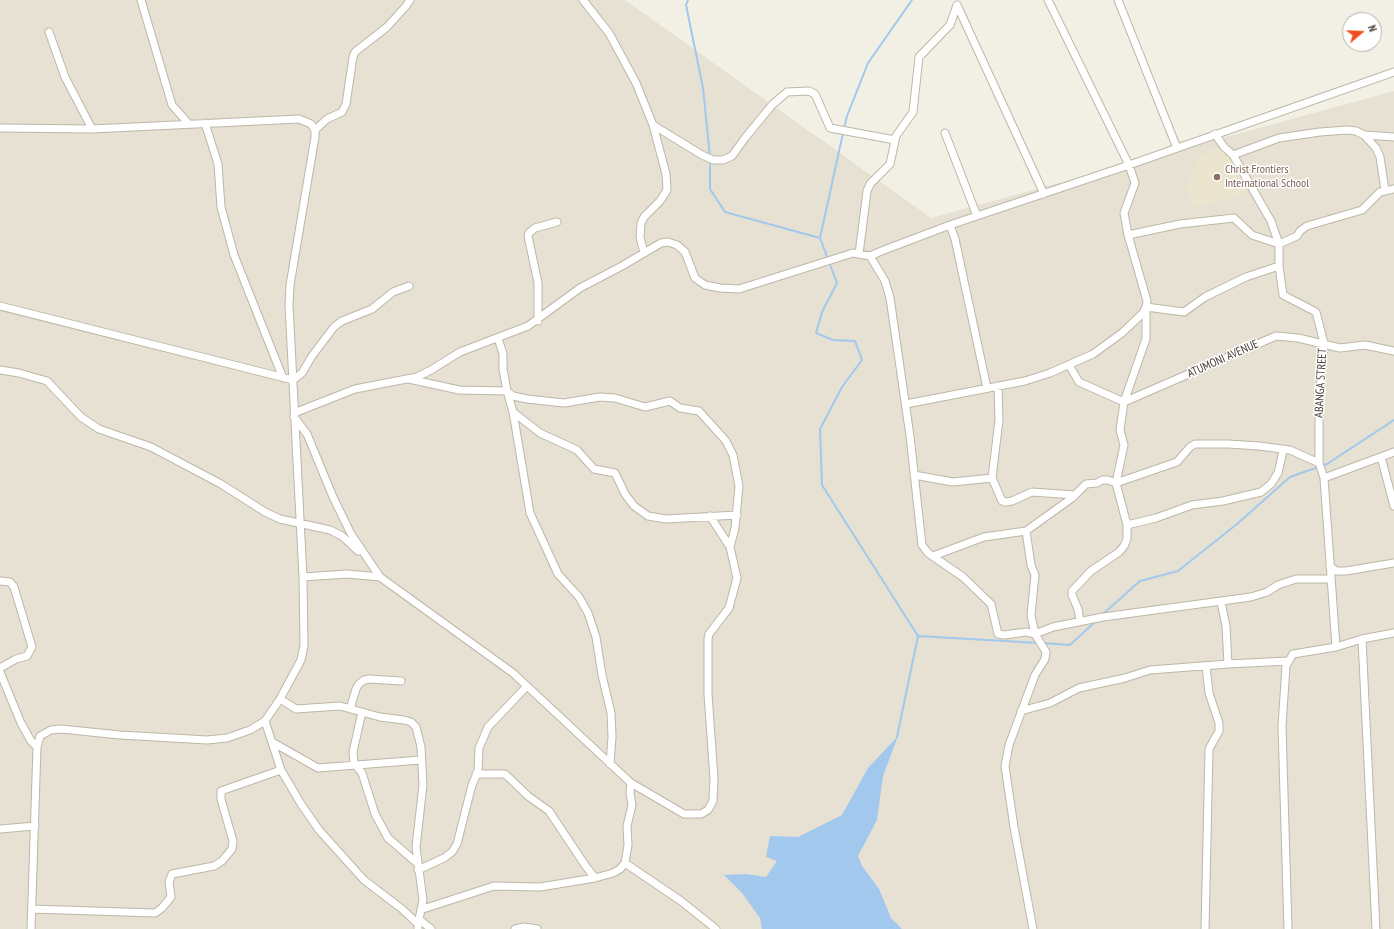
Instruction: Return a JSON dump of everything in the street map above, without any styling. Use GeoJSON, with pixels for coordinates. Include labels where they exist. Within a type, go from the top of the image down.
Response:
{"type":"FeatureCollection","features":[{"type":"Feature","properties":{"kind":"street"},"geometry":{"type":"LineString","coordinates":[[141,0],[172,105],[189,124]]}},
{"type":"Feature","properties":{"kind":"street"},"geometry":{"type":"LineString","coordinates":[[314,130],[327,119],[342,112],[346,104],[355,52],[398,16],[410,0]]}},
{"type":"Feature","properties":{"kind":"street"},"geometry":{"type":"LineString","coordinates":[[583,0],[602,22],[624,58],[636,83],[653,126],[668,185],[665,194],[644,216],[641,223],[640,237],[644,253]]}},
{"type":"Feature","properties":{"kind":"street"},"geometry":{"type":"LineString","coordinates":[[1048,0],[1129,165],[1135,183],[1124,213],[1128,235],[1147,301],[1146,339],[1124,402],[1120,430],[1124,445],[1116,483],[1126,525],[1127,539],[1124,546],[1091,571],[1072,591],[1080,621]]}},
{"type":"Feature","properties":{"kind":"street"},"geometry":{"type":"LineString","coordinates":[[1118,0],[1177,148]]}},
{"type":"Feature","properties":{"kind":"street"},"geometry":{"type":"LineString","coordinates":[[859,254],[867,191],[870,184],[890,164],[895,140],[913,112],[919,57],[948,29],[957,5],[1044,194]]}},
{"type":"Feature","properties":{"kind":"street"},"geometry":{"type":"LineString","coordinates":[[49,32],[65,77],[92,129]]}},
{"type":"Feature","properties":{"kind":"street"},"geometry":{"type":"LineString","coordinates":[[294,415],[356,389],[409,379],[431,370],[460,352],[538,321],[580,288],[661,243],[668,242],[677,245],[685,252],[690,268],[698,282],[720,288],[739,288],[844,255],[859,254],[870,256],[950,225],[1129,165],[1394,72]]}},
{"type":"Feature","properties":{"kind":"street"},"geometry":{"type":"LineString","coordinates":[[653,126],[702,155],[713,160],[723,160],[732,156],[744,138],[772,105],[787,92],[809,91],[816,94],[830,128],[895,140]]}},
{"type":"Feature","properties":{"kind":"street"},"geometry":{"type":"LineString","coordinates":[[0,128],[92,129],[299,119],[311,124],[315,137],[290,285],[289,305],[303,576],[304,645],[301,660],[280,699],[264,721],[250,730],[227,738],[207,740],[51,730],[40,736],[37,747],[36,826],[31,929]]}},
{"type":"Feature","properties":{"kind":"street"},"geometry":{"type":"LineString","coordinates":[[205,123],[218,164],[221,207],[234,255],[283,378]]}},
{"type":"Feature","properties":{"kind":"street"},"geometry":{"type":"LineString","coordinates":[[1233,155],[1279,138],[1347,130],[1364,135],[1394,137]]}},
{"type":"Feature","properties":{"kind":"street"},"geometry":{"type":"LineString","coordinates":[[945,133],[976,216]]}},
{"type":"Feature","properties":{"kind":"street","name":"ABANGA STREET"},"geometry":{"type":"LineString","coordinates":[[1215,134],[1224,147],[1233,155],[1271,221],[1278,244],[1279,266],[1284,295],[1316,312],[1324,343],[1319,401],[1319,463],[1324,478],[1336,647]]}},
{"type":"Feature","properties":{"kind":"street"},"geometry":{"type":"LineString","coordinates":[[1364,135],[1376,148],[1380,157],[1385,190]]}},
{"type":"Feature","properties":{"kind":"street"},"geometry":{"type":"LineString","coordinates":[[1128,235],[1180,224],[1234,218],[1252,235],[1278,244],[1297,236],[1307,226],[1362,210],[1368,205],[1375,195],[1385,190],[1394,190]]}},
{"type":"Feature","properties":{"kind":"street"},"geometry":{"type":"LineString","coordinates":[[538,321],[538,284],[528,236],[532,230],[557,222]]}},
{"type":"Feature","properties":{"kind":"street"},"geometry":{"type":"LineString","coordinates":[[950,225],[955,239],[987,388]]}},
{"type":"Feature","properties":{"kind":"street"},"geometry":{"type":"LineString","coordinates":[[870,256],[883,275],[890,298],[906,404],[922,545],[924,550],[963,577],[991,604],[998,634],[1004,635],[1026,632],[1035,634],[1080,621],[1103,617],[1251,597],[1267,592],[1278,585],[1296,579],[1331,579]]}},
{"type":"Feature","properties":{"kind":"street"},"geometry":{"type":"LineString","coordinates":[[1146,307],[1184,312],[1205,297],[1246,276],[1279,266]]}},
{"type":"Feature","properties":{"kind":"street"},"geometry":{"type":"LineString","coordinates":[[0,306],[293,380],[302,373],[312,356],[334,327],[342,321],[372,309],[392,292],[409,286]]}},
{"type":"Feature","properties":{"kind":"street"},"geometry":{"type":"LineString","coordinates":[[906,404],[1025,381],[1069,365],[1093,354],[1105,346],[1143,313],[1146,307]]}},
{"type":"Feature","properties":{"kind":"street","name":"ATUMONI AVENUE"},"geometry":{"type":"LineString","coordinates":[[1124,402],[1276,336],[1298,338],[1348,348],[1365,345],[1394,351]]}},
{"type":"Feature","properties":{"kind":"street"},"geometry":{"type":"LineString","coordinates":[[498,338],[503,354],[503,369],[507,392],[513,412],[530,513],[558,574],[579,597],[588,613],[596,637],[602,675],[611,713],[612,737],[610,764]]}},
{"type":"Feature","properties":{"kind":"street"},"geometry":{"type":"LineString","coordinates":[[1069,365],[1079,382],[1124,402]]}},
{"type":"Feature","properties":{"kind":"street"},"geometry":{"type":"LineString","coordinates":[[0,370],[19,372],[47,381],[80,416],[99,429],[151,447],[221,484],[265,512],[280,519],[330,530],[342,536],[371,565]]}},
{"type":"Feature","properties":{"kind":"street"},"geometry":{"type":"LineString","coordinates":[[409,379],[459,390],[507,392],[513,396],[527,399],[564,403],[600,397],[615,398],[645,407],[670,401],[680,408],[691,408],[699,411],[726,441],[734,455],[739,486],[737,515],[730,546]]}},
{"type":"Feature","properties":{"kind":"street"},"geometry":{"type":"LineString","coordinates":[[998,386],[999,420],[992,478],[1004,502],[1012,501],[1032,492],[1075,495]]}},
{"type":"Feature","properties":{"kind":"street"},"geometry":{"type":"LineString","coordinates":[[513,412],[518,418],[540,433],[577,450],[594,469],[615,473],[625,494],[634,506],[648,516],[666,519],[737,515]]}},
{"type":"Feature","properties":{"kind":"street"},"geometry":{"type":"LineString","coordinates":[[294,415],[307,434],[333,497],[351,534],[380,577],[498,662],[527,686],[631,783],[684,814],[701,814],[708,810],[713,802],[714,779],[708,694],[708,639],[709,634],[729,608],[735,592],[737,578],[730,546],[710,516]]}},
{"type":"Feature","properties":{"kind":"street"},"geometry":{"type":"LineString","coordinates":[[933,556],[984,538],[1026,530],[1075,495],[1086,484],[1096,483],[1102,480],[1108,480],[1116,483],[1177,462],[1190,447],[1195,444],[1228,444],[1259,446],[1283,451],[1290,450],[1319,463]]}},
{"type":"Feature","properties":{"kind":"street"},"geometry":{"type":"LineString","coordinates":[[1126,525],[1156,518],[1192,505],[1223,501],[1261,492],[1271,484],[1278,473],[1283,451]]}},
{"type":"Feature","properties":{"kind":"street"},"geometry":{"type":"LineString","coordinates":[[1324,478],[1394,452]]}},
{"type":"Feature","properties":{"kind":"street"},"geometry":{"type":"LineString","coordinates":[[1381,457],[1394,506]]}},
{"type":"Feature","properties":{"kind":"street"},"geometry":{"type":"LineString","coordinates":[[914,475],[953,482],[992,478]]}},
{"type":"Feature","properties":{"kind":"street"},"geometry":{"type":"LineString","coordinates":[[1026,530],[1031,565],[1034,575],[1031,615],[1035,634],[1046,652],[1045,659],[1035,675],[1021,711],[1009,745],[1005,766],[1014,827],[1033,929]]}},
{"type":"Feature","properties":{"kind":"street"},"geometry":{"type":"LineString","coordinates":[[1330,566],[1336,571],[1346,571],[1394,563]]}},
{"type":"Feature","properties":{"kind":"street"},"geometry":{"type":"LineString","coordinates":[[303,576],[347,574],[380,577]]}},
{"type":"Feature","properties":{"kind":"street"},"geometry":{"type":"LineString","coordinates":[[0,581],[10,582],[14,587],[32,647],[27,656],[16,659],[0,668]]}},
{"type":"Feature","properties":{"kind":"street"},"geometry":{"type":"LineString","coordinates":[[1221,602],[1226,626],[1228,664]]}},
{"type":"Feature","properties":{"kind":"street"},"geometry":{"type":"LineString","coordinates":[[1288,929],[1282,726],[1286,666],[1293,654],[1336,647],[1362,639],[1394,633]]}},
{"type":"Feature","properties":{"kind":"street"},"geometry":{"type":"LineString","coordinates":[[1362,639],[1376,929]]}},
{"type":"Feature","properties":{"kind":"street"},"geometry":{"type":"LineString","coordinates":[[1021,711],[1050,703],[1079,688],[1125,678],[1150,670],[1288,661]]}},
{"type":"Feature","properties":{"kind":"street"},"geometry":{"type":"LineString","coordinates":[[1205,929],[1210,749],[1219,731],[1219,723],[1209,693],[1206,666]]}},
{"type":"Feature","properties":{"kind":"street"},"geometry":{"type":"LineString","coordinates":[[0,672],[21,723],[31,741],[37,747]]}},
{"type":"Feature","properties":{"kind":"street"},"geometry":{"type":"LineString","coordinates":[[350,709],[358,684],[364,680],[401,681]]}},
{"type":"Feature","properties":{"kind":"street"},"geometry":{"type":"LineString","coordinates":[[418,867],[444,858],[452,852],[457,844],[472,784],[478,771],[479,748],[488,727],[527,686]]}},
{"type":"Feature","properties":{"kind":"street"},"geometry":{"type":"LineString","coordinates":[[280,699],[296,709],[340,706],[411,722],[416,728],[423,785],[417,833],[418,867],[423,900],[423,909],[419,924]]}},
{"type":"Feature","properties":{"kind":"street"},"geometry":{"type":"LineString","coordinates":[[362,712],[352,752],[355,764],[362,773],[374,814],[388,838],[418,867]]}},
{"type":"Feature","properties":{"kind":"street"},"geometry":{"type":"LineString","coordinates":[[264,721],[281,770],[318,830],[364,880],[419,924],[431,929]]}},
{"type":"Feature","properties":{"kind":"street"},"geometry":{"type":"LineString","coordinates":[[272,742],[318,768],[421,760]]}},
{"type":"Feature","properties":{"kind":"street"},"geometry":{"type":"LineString","coordinates":[[32,909],[155,913],[162,908],[171,897],[169,882],[172,874],[214,866],[222,861],[232,849],[233,841],[220,798],[221,791],[281,770]]}},
{"type":"Feature","properties":{"kind":"street"},"geometry":{"type":"LineString","coordinates":[[476,774],[505,774],[528,796],[549,811],[584,865],[595,878]]}},
{"type":"Feature","properties":{"kind":"street"},"geometry":{"type":"LineString","coordinates":[[423,909],[494,886],[540,887],[595,878],[613,873],[620,869],[625,863],[628,845],[627,826],[632,805],[630,793],[631,783]]}},
{"type":"Feature","properties":{"kind":"street"},"geometry":{"type":"LineString","coordinates":[[0,829],[36,826]]}},
{"type":"Feature","properties":{"kind":"street"},"geometry":{"type":"LineString","coordinates":[[625,863],[681,901],[716,929]]}},
{"type":"Feature","properties":{"kind":"street"},"geometry":{"type":"LineString","coordinates":[[515,929],[524,927],[537,929]]}},
{"type":"Feature","properties":{"kind":"shaded area"},"geometry":{"type":"Polygon","coordinates":[[[0,0],[625,0],[931,218],[1394,91],[1394,929],[0,929],[0,0]]]}},
{"type":"Feature","properties":{"kind":"shaded area","name":"Christ Frontiers International School"},"geometry":{"type":"Polygon","coordinates":[[[1214,148],[1226,151],[1246,184],[1244,195],[1195,207],[1186,188],[1199,157],[1214,148]]]}},
{"type":"Feature","properties":{"kind":"water"},"geometry":{"type":"Polygon","coordinates":[[[898,736],[883,776],[877,820],[858,856],[862,866],[879,889],[891,918],[902,929],[762,929],[760,918],[742,893],[724,875],[746,874],[766,877],[777,861],[766,857],[770,836],[798,837],[842,815],[868,768],[898,736]]]}},
{"type":"Feature","properties":{"kind":"waterway"},"geometry":{"type":"LineString","coordinates":[[688,0],[686,5],[703,88],[710,157]]}},
{"type":"Feature","properties":{"kind":"waterway"},"geometry":{"type":"LineString","coordinates":[[844,129],[847,116],[868,63],[912,0]]}},
{"type":"Feature","properties":{"kind":"waterway"},"geometry":{"type":"LineString","coordinates":[[820,238],[843,133]]}},
{"type":"Feature","properties":{"kind":"waterway"},"geometry":{"type":"LineString","coordinates":[[710,161],[710,189],[725,212],[820,238],[837,283],[822,312],[816,333],[833,340],[855,341],[862,360],[842,387],[820,429],[822,485],[918,636],[897,737]]}},
{"type":"Feature","properties":{"kind":"waterway"},"geometry":{"type":"LineString","coordinates":[[1103,614],[1140,581],[1178,571],[1237,524],[1290,477],[1327,464],[1394,420]]}},
{"type":"Feature","properties":{"kind":"waterway"},"geometry":{"type":"LineString","coordinates":[[1043,643],[1070,645],[1096,621]]}},
{"type":"Feature","properties":{"kind":"waterway"},"geometry":{"type":"LineString","coordinates":[[918,636],[1039,643]]}},
{"type":"Feature","properties":{"kind":"place","name":"Christ Frontiers International School"},"geometry":{"type":"Point","coordinates":[1217,177]}}]}
